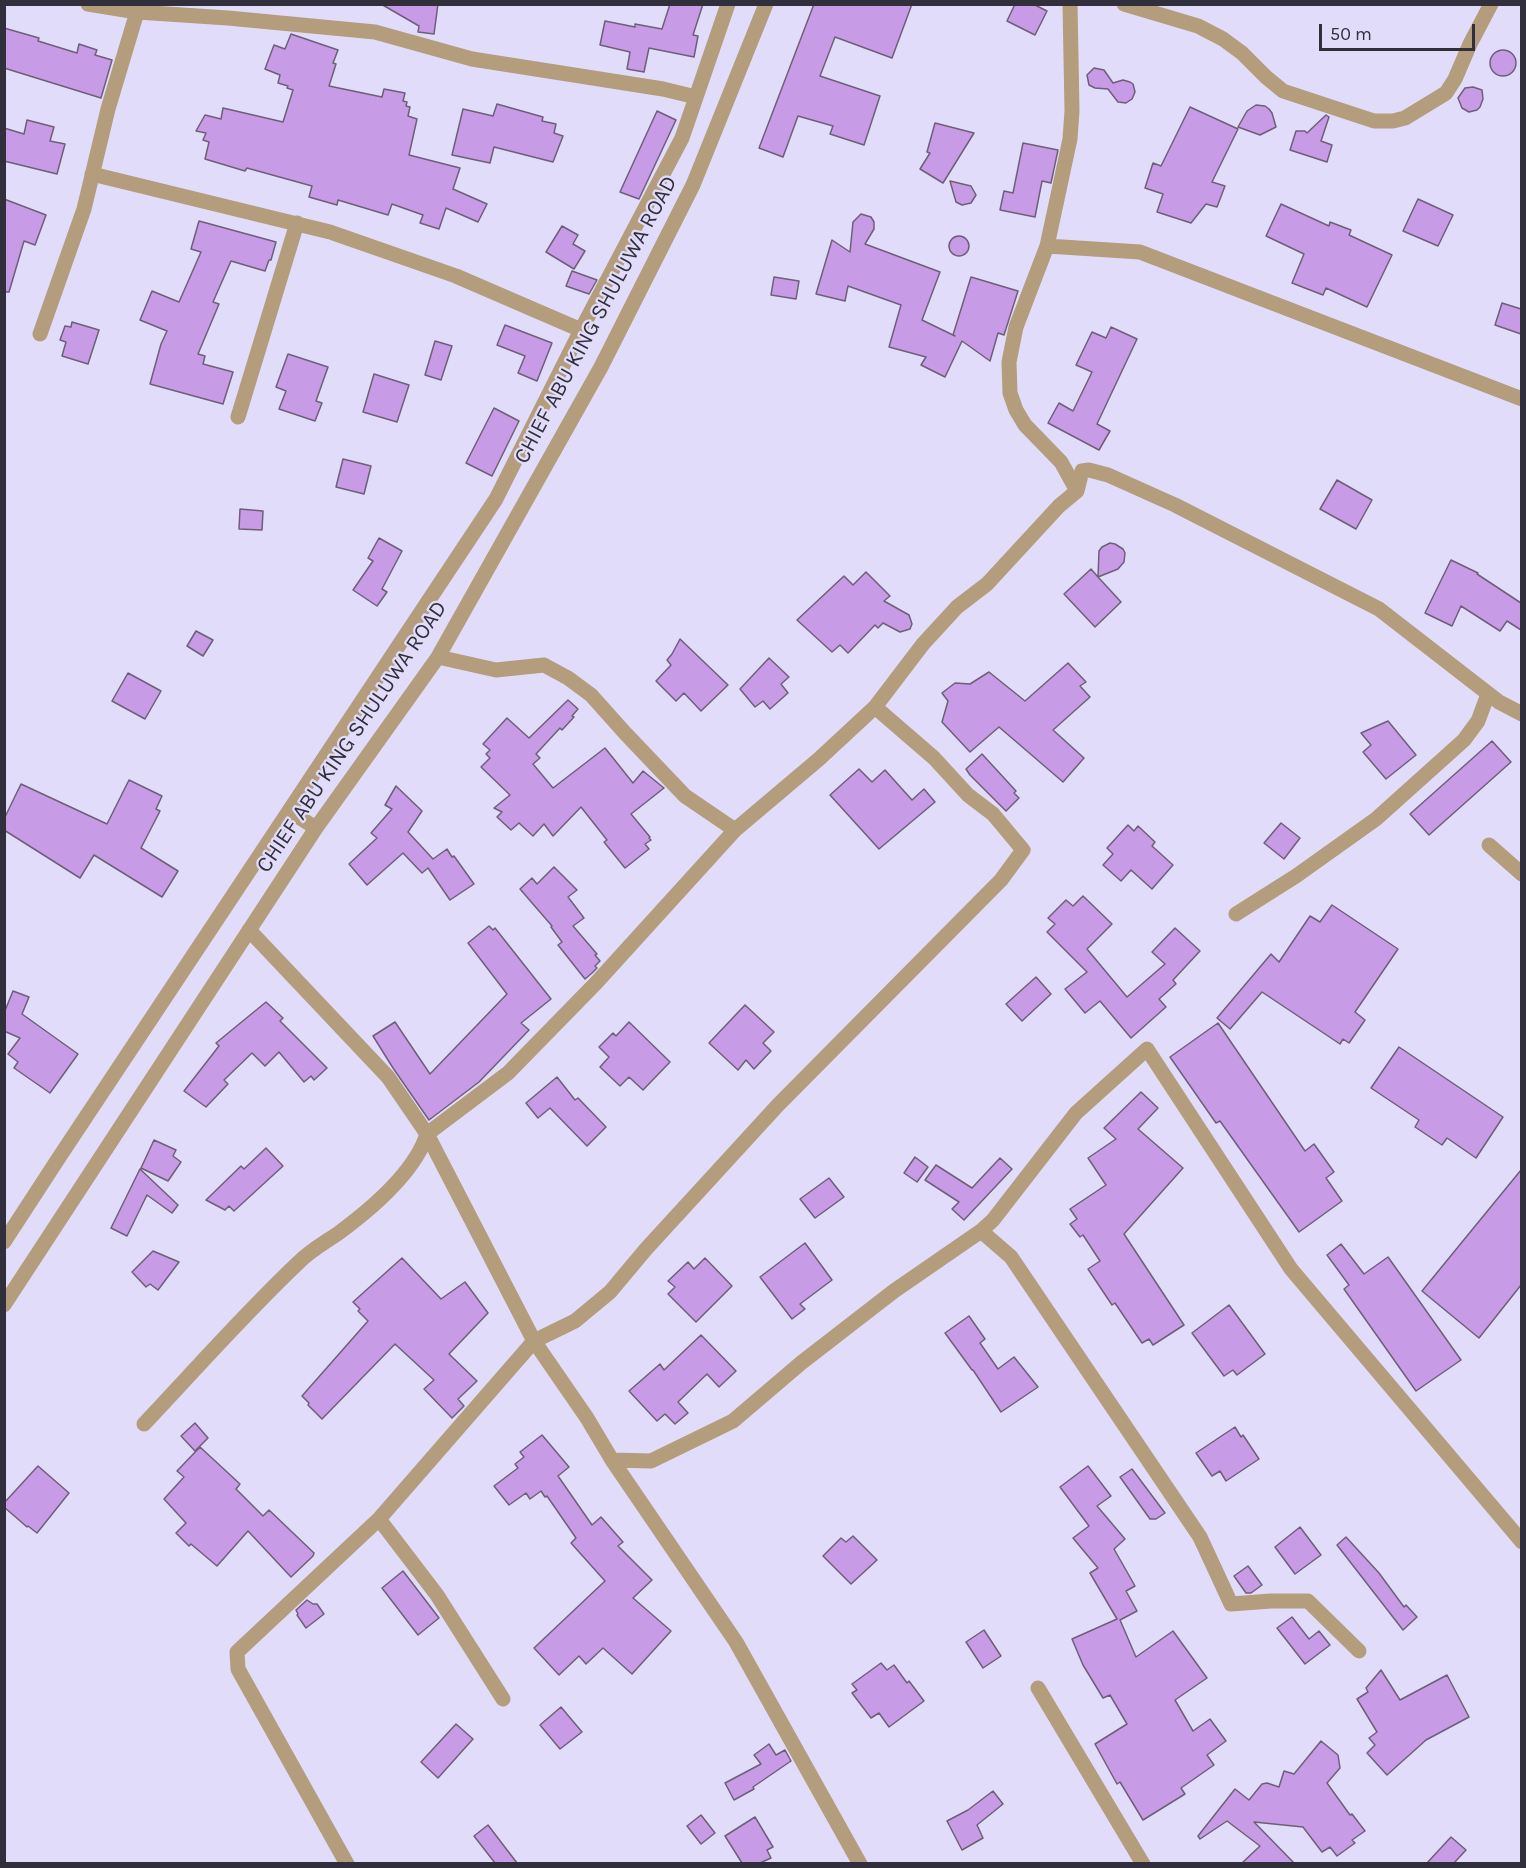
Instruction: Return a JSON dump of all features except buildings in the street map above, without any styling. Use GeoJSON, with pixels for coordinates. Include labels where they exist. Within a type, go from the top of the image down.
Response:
{"type":"FeatureCollection","features":[{"type":"Feature","properties":{"kind":"street"},"geometry":{"type":"LineString","coordinates":[[88,4],[137,12],[375,32],[472,59],[663,89],[696,97]]}},
{"type":"Feature","properties":{"kind":"street"},"geometry":{"type":"LineString","coordinates":[[4,1242],[496,499],[581,330],[682,138],[728,4]]}},
{"type":"Feature","properties":{"kind":"street","name":"CHIEF ABU KING SHULUWA ROAD"},"geometry":{"type":"LineString","coordinates":[[4,1305],[316,828],[438,657],[601,367],[637,296],[693,184],[766,4]]}},
{"type":"Feature","properties":{"kind":"street"},"geometry":{"type":"LineString","coordinates":[[1070,4],[1072,111],[1070,139],[1047,246],[1016,327],[1009,362],[1010,393],[1016,411],[1025,425],[1061,462],[1077,491]]}},
{"type":"Feature","properties":{"kind":"street"},"geometry":{"type":"LineString","coordinates":[[1124,4],[1198,26],[1242,53],[1283,91],[1374,121],[1393,121],[1405,118],[1446,93],[1491,4]]}},
{"type":"Feature","properties":{"kind":"street"},"geometry":{"type":"LineString","coordinates":[[40,334],[84,209],[108,109],[137,12]]}},
{"type":"Feature","properties":{"kind":"street"},"geometry":{"type":"LineString","coordinates":[[93,174],[330,232],[456,276],[581,330]]}},
{"type":"Feature","properties":{"kind":"street"},"geometry":{"type":"LineString","coordinates":[[238,417],[297,223]]}},
{"type":"Feature","properties":{"kind":"street"},"geometry":{"type":"LineString","coordinates":[[1047,246],[1140,252],[1521,399]]}},
{"type":"Feature","properties":{"kind":"street"},"geometry":{"type":"LineString","coordinates":[[1061,462],[1082,471],[1089,470],[1108,475],[1175,505],[1379,609],[1488,694],[1521,714]]}},
{"type":"Feature","properties":{"kind":"street"},"geometry":{"type":"LineString","coordinates":[[144,1424],[302,1260],[358,1218],[396,1182],[423,1148],[427,1134],[508,1073],[596,983],[735,830],[819,759],[875,707],[923,644],[957,607],[987,584],[1059,506],[1077,491],[1082,471]]}},
{"type":"Feature","properties":{"kind":"street"},"geometry":{"type":"LineString","coordinates":[[438,657],[496,670],[544,665],[568,678],[591,695],[685,796],[735,830]]}},
{"type":"Feature","properties":{"kind":"street"},"geometry":{"type":"LineString","coordinates":[[1236,914],[1296,876],[1376,819],[1464,740],[1478,721],[1488,694]]}},
{"type":"Feature","properties":{"kind":"street"},"geometry":{"type":"LineString","coordinates":[[347,1863],[238,1669],[237,1652],[380,1519],[534,1341],[575,1321],[610,1292],[646,1248],[731,1155],[1001,880],[1023,850],[993,814],[968,795],[934,758],[875,707]]}},
{"type":"Feature","properties":{"kind":"street"},"geometry":{"type":"LineString","coordinates":[[289,811],[316,828]]}},
{"type":"Feature","properties":{"kind":"street"},"geometry":{"type":"LineString","coordinates":[[1489,845],[1521,874]]}},
{"type":"Feature","properties":{"kind":"street"},"geometry":{"type":"LineString","coordinates":[[249,930],[388,1077],[427,1134],[534,1341],[736,1642],[860,1863]]}},
{"type":"Feature","properties":{"kind":"street"},"geometry":{"type":"LineString","coordinates":[[612,1460],[651,1461],[733,1422],[787,1374],[894,1291],[981,1231],[993,1220],[1076,1113],[1147,1049],[1291,1269],[1521,1542]]}},
{"type":"Feature","properties":{"kind":"street"},"geometry":{"type":"LineString","coordinates":[[981,1231],[1011,1257],[1200,1538],[1231,1604],[1308,1601],[1359,1651]]}},
{"type":"Feature","properties":{"kind":"street"},"geometry":{"type":"LineString","coordinates":[[380,1519],[436,1595],[503,1699]]}},
{"type":"Feature","properties":{"kind":"street"},"geometry":{"type":"LineString","coordinates":[[1038,1688],[1143,1863]]}}]}
